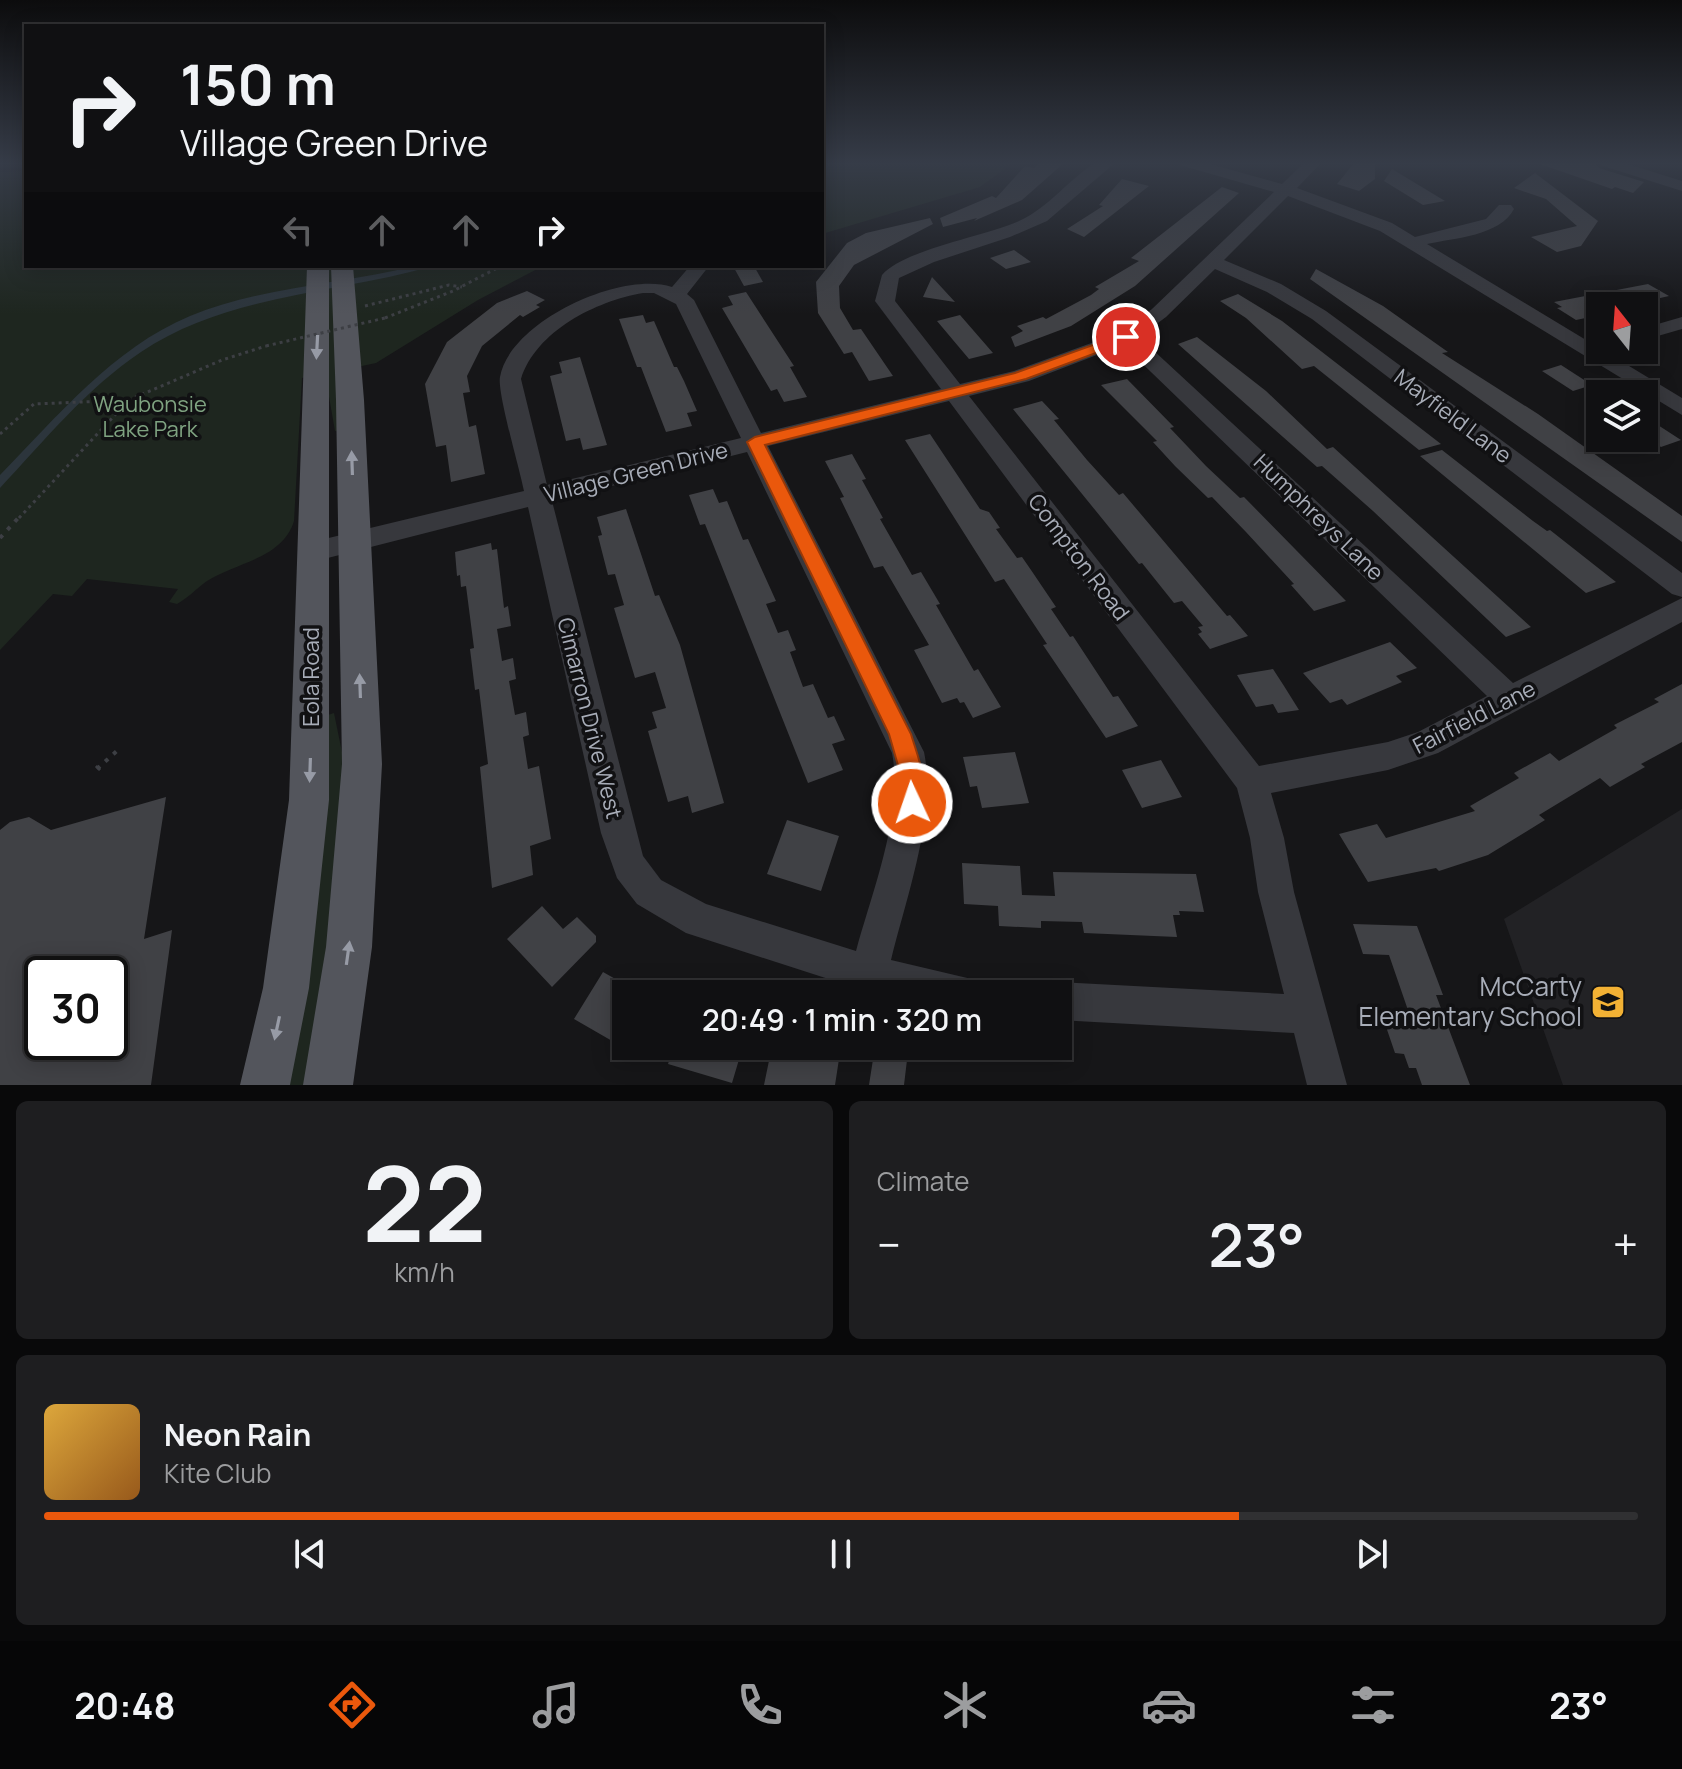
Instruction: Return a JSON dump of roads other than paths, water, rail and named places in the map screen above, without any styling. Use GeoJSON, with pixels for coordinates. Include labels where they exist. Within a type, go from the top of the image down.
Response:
{"type":"FeatureCollection","features":[{"type":"Feature","properties":{"kind":"main road"},"geometry":{"type":"LineString","coordinates":[[328,1085],[349,947],[362,764],[355,541],[335,284]]}},
{"type":"Feature","properties":{"kind":"main road","name":"Eola Road"},"geometry":{"type":"LineString","coordinates":[[265,1085],[286,988],[309,800],[312,552],[335,284]]}},
{"type":"Feature","properties":{"kind":"street","name":"Compton Road"},"geometry":{"type":"LineString","coordinates":[[1047,213],[1011,230],[921,260],[891,275],[885,296],[890,311],[1252,782],[1327,1085]]}},
{"type":"Feature","properties":{"kind":"street","name":"Village Green Drive"},"geometry":{"type":"LineString","coordinates":[[312,552],[1050,367],[1126,337],[1167,306],[1264,213]]}},
{"type":"Feature","properties":{"kind":"street"},"geometry":{"type":"LineString","coordinates":[[1355,213],[1415,242],[1586,344]]}},
{"type":"Feature","properties":{"kind":"street"},"geometry":{"type":"LineString","coordinates":[[1415,242],[1492,223],[1503,213]]}},
{"type":"Feature","properties":{"kind":"street","name":"Mayfield Lane"},"geometry":{"type":"LineString","coordinates":[[1214,262],[1274,288],[1319,315],[1682,587]]}},
{"type":"Feature","properties":{"kind":"street"},"geometry":{"type":"LineString","coordinates":[[675,295],[698,268]]}},
{"type":"Feature","properties":{"kind":"street"},"geometry":{"type":"LineString","coordinates":[[654,276],[684,300],[908,752],[913,776],[912,803],[869,974]]}},
{"type":"Feature","properties":{"kind":"street","name":"Cimarron Drive West"},"geometry":{"type":"LineString","coordinates":[[654,276],[588,305],[531,340],[514,362],[510,379],[618,833],[629,866],[649,892],[699,920],[869,974],[898,980]]}},
{"type":"Feature","properties":{"kind":"street"},"geometry":{"type":"LineString","coordinates":[[1658,330],[1682,323]]}},
{"type":"Feature","properties":{"kind":"street","name":"Humphreys Lane"},"geometry":{"type":"LineString","coordinates":[[1126,337],[1510,699]]}},
{"type":"Feature","properties":{"kind":"street"},"geometry":{"type":"LineString","coordinates":[[1617,364],[1682,408]]}},
{"type":"Feature","properties":{"kind":"street","name":"Fairfield Lane"},"geometry":{"type":"LineString","coordinates":[[1252,782],[1405,751],[1682,609]]}},
{"type":"Feature","properties":{"kind":"street"},"geometry":{"type":"LineString","coordinates":[[1072,1002],[1307,1014]]}},
{"type":"Feature","properties":{"kind":"place","name":"McCarty Elementary School"},"geometry":{"type":"Point","coordinates":[1608,1002]}},
{"type":"Feature","properties":{"kind":"park label","name":"Waubonsie Lake Park"},"geometry":{"type":"Point","coordinates":[150,416]}}]}
